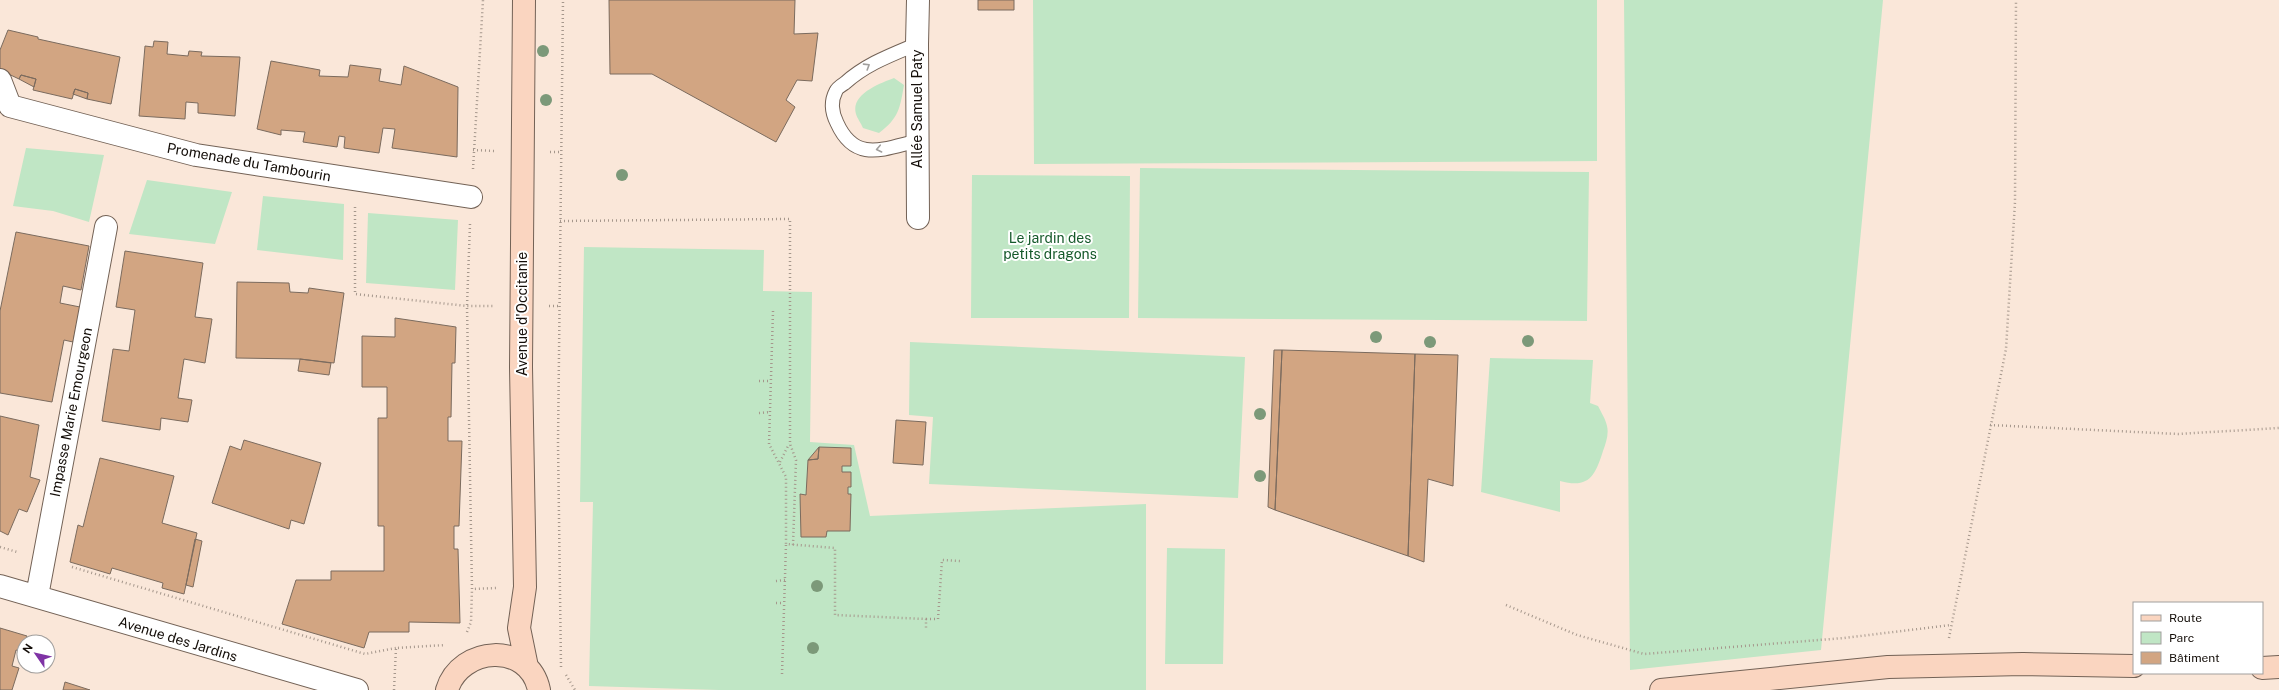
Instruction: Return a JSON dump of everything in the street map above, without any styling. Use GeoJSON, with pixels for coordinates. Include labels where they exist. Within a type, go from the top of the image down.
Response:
{"type":"FeatureCollection","features":[{"type":"Feature","properties":{"kind":"street","name":"Avenue d'Occitanie"},"geometry":{"type":"LineString","coordinates":[[524,0],[521,307],[525,587],[519,628],[527,667]]}},
{"type":"Feature","properties":{"kind":"street","name":"Allée Samuel Paty"},"geometry":{"type":"LineString","coordinates":[[918,0],[918,218]]}},
{"type":"Feature","properties":{"kind":"street","name":"Promenade du Tambourin"},"geometry":{"type":"LineString","coordinates":[[0,80],[10,106],[65,122],[196,155],[471,197]]}},
{"type":"Feature","properties":{"kind":"street","name":"Impasse Marie Emourgeon"},"geometry":{"type":"LineString","coordinates":[[37,596],[106,227]]}},
{"type":"Feature","properties":{"kind":"street","name":"Avenue des Jardins"},"geometry":{"type":"LineString","coordinates":[[0,586],[333,685],[357,690]]}},
{"type":"Feature","properties":{"kind":"street"},"geometry":{"type":"LineString","coordinates":[[445,689],[456,674],[473,661],[490,654],[519,628]]}},
{"type":"Feature","properties":{"kind":"street"},"geometry":{"type":"LineString","coordinates":[[490,654],[511,656],[527,667],[539,690]]}},
{"type":"Feature","properties":{"kind":"street"},"geometry":{"type":"LineString","coordinates":[[1661,690],[1888,667],[2023,664],[2133,666]]}},
{"type":"Feature","properties":{"kind":"street"},"geometry":{"type":"LineString","coordinates":[[2263,668],[2279,667]]}},
{"type":"Feature","properties":{"kind":"lane"},"geometry":{"type":"LineString","coordinates":[[917,44],[875,61],[854,75],[836,91],[831,112],[841,134],[852,146],[869,151],[917,141]]}},
{"type":"Feature","properties":{"kind":"path"},"geometry":{"type":"LineString","coordinates":[[465,637],[471,622],[472,589],[467,306],[471,197],[483,0]]}},
{"type":"Feature","properties":{"kind":"path"},"geometry":{"type":"LineString","coordinates":[[563,0],[558,443],[560,586],[562,668],[575,690]]}},
{"type":"Feature","properties":{"kind":"path"},"geometry":{"type":"LineString","coordinates":[[1943,666],[2006,349],[2016,202],[2016,0]]}},
{"type":"Feature","properties":{"kind":"path"},"geometry":{"type":"LineString","coordinates":[[355,180],[355,294],[467,306],[559,306]]}},
{"type":"Feature","properties":{"kind":"path"},"geometry":{"type":"LineString","coordinates":[[560,221],[790,219],[790,444],[796,460],[793,545]]}},
{"type":"Feature","properties":{"kind":"path"},"geometry":{"type":"LineString","coordinates":[[773,311],[769,444],[780,462],[786,478],[786,544],[782,674]]}},
{"type":"Feature","properties":{"kind":"path"},"geometry":{"type":"LineString","coordinates":[[759,381],[771,381]]}},
{"type":"Feature","properties":{"kind":"path"},"geometry":{"type":"LineString","coordinates":[[759,413],[770,412]]}},
{"type":"Feature","properties":{"kind":"path"},"geometry":{"type":"LineString","coordinates":[[1990,425],[2178,434],[2279,428]]}},
{"type":"Feature","properties":{"kind":"path"},"geometry":{"type":"LineString","coordinates":[[780,462],[790,444]]}},
{"type":"Feature","properties":{"kind":"path"},"geometry":{"type":"LineString","coordinates":[[786,544],[835,548],[835,614],[926,619],[938,618],[942,560],[962,561]]}},
{"type":"Feature","properties":{"kind":"path"},"geometry":{"type":"LineString","coordinates":[[0,547],[44,558],[365,654],[396,648],[450,644]]}},
{"type":"Feature","properties":{"kind":"path"},"geometry":{"type":"LineString","coordinates":[[776,581],[785,580]]}},
{"type":"Feature","properties":{"kind":"path"},"geometry":{"type":"LineString","coordinates":[[472,589],[560,586]]}},
{"type":"Feature","properties":{"kind":"path"},"geometry":{"type":"LineString","coordinates":[[776,603],[784,603]]}},
{"type":"Feature","properties":{"kind":"path"},"geometry":{"type":"LineString","coordinates":[[1506,605],[1577,635],[1644,654],[1844,638],[1951,625]]}},
{"type":"Feature","properties":{"kind":"path"},"geometry":{"type":"LineString","coordinates":[[926,619],[926,628]]}},
{"type":"Feature","properties":{"kind":"path"},"geometry":{"type":"LineString","coordinates":[[394,690],[396,648]]}},
{"type":"Feature","properties":{"kind":"green space"},"geometry":{"type":"Polygon","coordinates":[[[1033,0],[1597,0],[1597,161],[1034,164],[1033,0]]]}},
{"type":"Feature","properties":{"kind":"green space"},"geometry":{"type":"Polygon","coordinates":[[[1624,0],[1883,0],[1821,650],[1630,670],[1624,0]]]}},
{"type":"Feature","properties":{"kind":"green space"},"geometry":{"type":"Polygon","coordinates":[[[894,78],[904,85],[900,106],[895,117],[886,128],[879,133],[863,128],[856,114],[855,107],[858,101],[868,90],[894,78]]]}},
{"type":"Feature","properties":{"kind":"green space"},"geometry":{"type":"Polygon","coordinates":[[[26,148],[104,155],[89,222],[53,211],[13,206],[26,148]]]}},
{"type":"Feature","properties":{"kind":"green space"},"geometry":{"type":"Polygon","coordinates":[[[1140,168],[1589,172],[1587,321],[1138,318],[1140,168]]]}},
{"type":"Feature","properties":{"kind":"green space","name":"Le jardin des petits dragons"},"geometry":{"type":"Polygon","coordinates":[[[972,175],[1130,176],[1129,318],[971,318],[972,175]]]}},
{"type":"Feature","properties":{"kind":"green space"},"geometry":{"type":"Polygon","coordinates":[[[147,180],[232,192],[215,244],[129,234],[147,180]]]}},
{"type":"Feature","properties":{"kind":"green space"},"geometry":{"type":"Polygon","coordinates":[[[263,196],[344,204],[343,260],[257,250],[263,196]]]}},
{"type":"Feature","properties":{"kind":"green space"},"geometry":{"type":"Polygon","coordinates":[[[368,213],[458,220],[455,290],[366,283],[368,213]]]}},
{"type":"Feature","properties":{"kind":"green space"},"geometry":{"type":"Polygon","coordinates":[[[584,247],[764,250],[763,291],[812,292],[810,442],[854,445],[870,516],[1146,504],[1146,690],[719,690],[589,686],[593,502],[580,502],[584,247]]]}},
{"type":"Feature","properties":{"kind":"green space"},"geometry":{"type":"Polygon","coordinates":[[[910,342],[1245,357],[1238,498],[929,484],[933,417],[909,415],[910,342]]]}},
{"type":"Feature","properties":{"kind":"green space"},"geometry":{"type":"Polygon","coordinates":[[[1490,358],[1593,360],[1590,403],[1598,406],[1605,419],[1608,429],[1607,438],[1594,474],[1584,482],[1570,483],[1560,481],[1560,512],[1481,492],[1490,358]]]}},
{"type":"Feature","properties":{"kind":"green space"},"geometry":{"type":"Polygon","coordinates":[[[1167,548],[1225,549],[1223,664],[1165,664],[1167,548]]]}},
{"type":"Feature","properties":{"kind":"building"},"geometry":{"type":"Polygon","coordinates":[[[609,0],[795,0],[794,34],[818,33],[812,81],[797,80],[786,100],[795,107],[776,142],[652,74],[610,74],[609,0]]]}},
{"type":"Feature","properties":{"kind":"building"},"geometry":{"type":"Polygon","coordinates":[[[978,0],[1014,0],[1014,10],[978,10],[978,0]]]}},
{"type":"Feature","properties":{"kind":"building"},"geometry":{"type":"Polygon","coordinates":[[[8,30],[38,37],[38,39],[120,57],[111,104],[87,99],[88,93],[75,89],[72,99],[33,90],[36,79],[21,75],[19,79],[0,70],[0,50],[8,30]]]}},
{"type":"Feature","properties":{"kind":"building"},"geometry":{"type":"Polygon","coordinates":[[[154,41],[168,42],[167,54],[188,56],[189,51],[202,52],[201,56],[240,57],[235,116],[198,113],[198,103],[186,102],[185,119],[139,116],[145,46],[153,47],[154,41]]]}},
{"type":"Feature","properties":{"kind":"building"},"geometry":{"type":"Polygon","coordinates":[[[271,61],[320,70],[319,76],[348,77],[350,65],[381,69],[379,81],[401,85],[404,66],[458,87],[457,157],[392,148],[395,129],[383,128],[379,153],[344,148],[345,137],[339,136],[337,147],[303,142],[305,132],[281,130],[281,135],[257,129],[271,61]]]}},
{"type":"Feature","properties":{"kind":"building"},"geometry":{"type":"Polygon","coordinates":[[[21,75],[36,79],[34,87],[19,79],[21,75]]]}},
{"type":"Feature","properties":{"kind":"building"},"geometry":{"type":"Polygon","coordinates":[[[75,89],[88,93],[87,99],[73,94],[75,89]]]}},
{"type":"Feature","properties":{"kind":"building"},"geometry":{"type":"Polygon","coordinates":[[[16,232],[89,246],[81,290],[63,286],[60,303],[80,307],[73,342],[64,340],[52,402],[0,393],[0,311],[16,232]]]}},
{"type":"Feature","properties":{"kind":"building"},"geometry":{"type":"Polygon","coordinates":[[[125,251],[203,263],[195,317],[212,319],[205,363],[184,359],[178,398],[192,400],[188,422],[161,418],[160,430],[102,421],[113,349],[129,351],[135,310],[116,307],[125,251]]]}},
{"type":"Feature","properties":{"kind":"building"},"geometry":{"type":"Polygon","coordinates":[[[237,282],[289,283],[290,292],[308,293],[309,288],[344,293],[334,363],[300,359],[236,358],[237,282]]]}},
{"type":"Feature","properties":{"kind":"building"},"geometry":{"type":"Polygon","coordinates":[[[395,318],[456,327],[455,363],[452,363],[451,417],[448,417],[448,441],[462,441],[459,526],[454,526],[454,549],[458,549],[460,623],[409,622],[409,632],[369,632],[364,648],[282,624],[296,580],[331,580],[331,571],[384,571],[384,526],[378,526],[378,418],[387,418],[387,387],[362,387],[362,336],[395,337],[395,318]]]}},
{"type":"Feature","properties":{"kind":"building"},"geometry":{"type":"Polygon","coordinates":[[[1274,350],[1282,350],[1275,510],[1268,507],[1274,350]]]}},
{"type":"Feature","properties":{"kind":"building"},"geometry":{"type":"Polygon","coordinates":[[[1282,350],[1415,354],[1408,556],[1275,510],[1282,350]]]}},
{"type":"Feature","properties":{"kind":"building"},"geometry":{"type":"Polygon","coordinates":[[[1415,354],[1458,355],[1453,486],[1428,479],[1424,562],[1408,556],[1415,354]]]}},
{"type":"Feature","properties":{"kind":"building"},"geometry":{"type":"Polygon","coordinates":[[[300,359],[331,363],[329,375],[298,371],[300,359]]]}},
{"type":"Feature","properties":{"kind":"building"},"geometry":{"type":"Polygon","coordinates":[[[0,416],[39,425],[30,477],[40,480],[27,512],[19,509],[8,535],[0,531],[0,416]]]}},
{"type":"Feature","properties":{"kind":"building"},"geometry":{"type":"Polygon","coordinates":[[[896,420],[926,422],[923,465],[893,463],[896,420]]]}},
{"type":"Feature","properties":{"kind":"building"},"geometry":{"type":"Polygon","coordinates":[[[244,440],[321,463],[304,524],[291,520],[289,529],[212,503],[230,446],[241,450],[244,440]]]}},
{"type":"Feature","properties":{"kind":"building"},"geometry":{"type":"Polygon","coordinates":[[[819,447],[818,459],[808,460],[819,447]]]}},
{"type":"Feature","properties":{"kind":"building"},"geometry":{"type":"Polygon","coordinates":[[[819,447],[851,448],[851,466],[842,466],[842,472],[851,472],[851,487],[848,487],[848,494],[851,494],[850,531],[827,531],[826,537],[801,537],[800,494],[806,495],[808,460],[818,459],[819,447]]]}},
{"type":"Feature","properties":{"kind":"building"},"geometry":{"type":"Polygon","coordinates":[[[100,458],[174,476],[162,523],[197,533],[184,594],[162,588],[163,583],[112,568],[110,574],[70,562],[78,525],[83,527],[100,458]]]}},
{"type":"Feature","properties":{"kind":"building"},"geometry":{"type":"Polygon","coordinates":[[[195,539],[202,541],[193,587],[186,585],[195,539]]]}},
{"type":"Feature","properties":{"kind":"building"},"geometry":{"type":"Polygon","coordinates":[[[0,628],[20,634],[16,634],[16,650],[12,666],[16,667],[17,674],[12,690],[0,690],[0,628]]]}},
{"type":"Feature","properties":{"kind":"building"},"geometry":{"type":"Polygon","coordinates":[[[65,682],[90,690],[63,690],[65,682]]]}}]}
